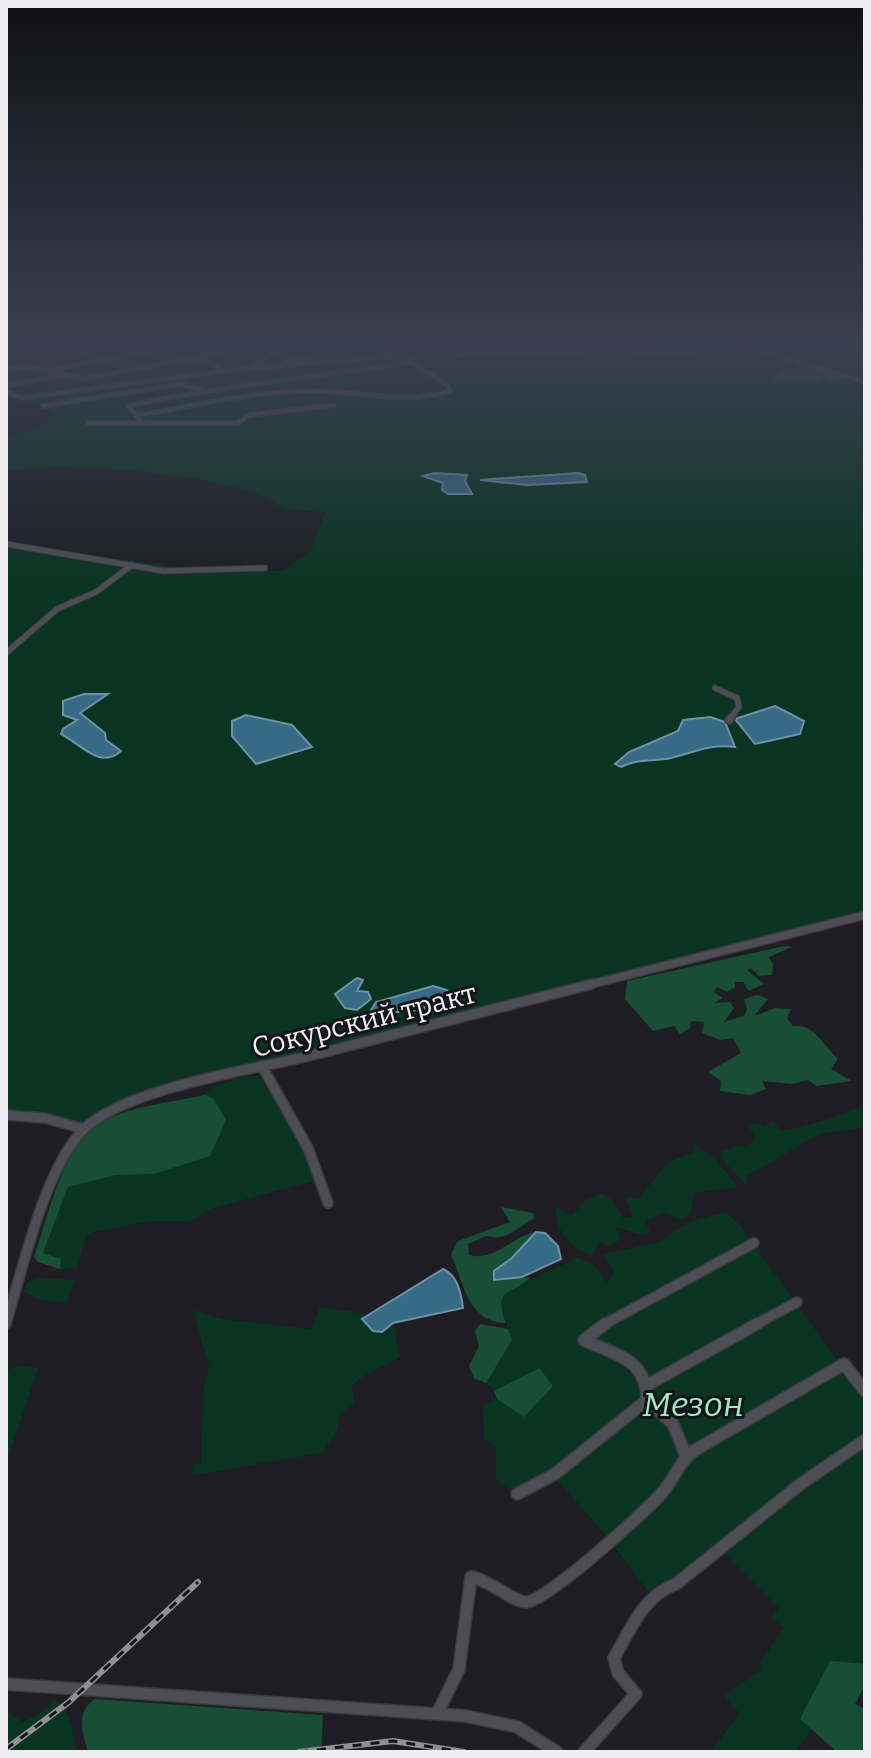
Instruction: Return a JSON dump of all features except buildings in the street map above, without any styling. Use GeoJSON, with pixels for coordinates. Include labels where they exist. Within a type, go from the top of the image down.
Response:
{"type":"FeatureCollection","features":[{"type":"Feature","properties":{"kind":"street"},"geometry":{"type":"LineString","coordinates":[[6,544],[132,565],[217,572],[247,567],[265,568]]}},
{"type":"Feature","properties":{"kind":"street"},"geometry":{"type":"LineString","coordinates":[[6,653],[57,609],[96,592],[132,565]]}},
{"type":"Feature","properties":{"kind":"street"},"geometry":{"type":"LineString","coordinates":[[715,688],[737,698],[739,707],[729,720]]}},
{"type":"Feature","properties":{"kind":"street","name":"Сокурский тракт"},"geometry":{"type":"LineString","coordinates":[[6,1324],[72,1142],[105,1114],[140,1100],[865,915]]}},
{"type":"Feature","properties":{"kind":"street"},"geometry":{"type":"LineString","coordinates":[[263,1068],[269,1085],[304,1142],[324,1183],[328,1203]]}},
{"type":"Feature","properties":{"kind":"street"},"geometry":{"type":"LineString","coordinates":[[6,1115],[45,1118],[84,1129]]}},
{"type":"Feature","properties":{"kind":"street"},"geometry":{"type":"LineString","coordinates":[[517,1494],[527,1486],[556,1477],[566,1464],[647,1400],[649,1384],[641,1368],[629,1359],[584,1340],[604,1324],[754,1243]]}},
{"type":"Feature","properties":{"kind":"street"},"geometry":{"type":"LineString","coordinates":[[649,1384],[797,1302]]}},
{"type":"Feature","properties":{"kind":"street"},"geometry":{"type":"LineString","coordinates":[[437,1714],[459,1669],[471,1577],[486,1579],[523,1602],[531,1601],[570,1577],[664,1491],[686,1456],[844,1364],[865,1391]]}},
{"type":"Feature","properties":{"kind":"street"},"geometry":{"type":"LineString","coordinates":[[647,1400],[664,1410],[682,1436],[686,1456]]}},
{"type":"Feature","properties":{"kind":"street"},"geometry":{"type":"LineString","coordinates":[[584,1752],[636,1694],[618,1673],[614,1658],[644,1607],[802,1483],[865,1440]]}},
{"type":"Feature","properties":{"kind":"street"},"geometry":{"type":"LineString","coordinates":[[6,1684],[497,1720],[517,1727],[557,1752]]}},
{"type":"Feature","properties":{"kind":"green space"},"geometry":{"type":"Polygon","coordinates":[[[865,427],[865,915],[140,1100],[84,1129],[6,1115],[6,544],[211,571],[282,571],[311,551],[325,512],[283,509],[265,497],[234,487],[150,472],[64,467],[6,472],[6,437],[38,429],[865,427]]]}},
{"type":"Feature","properties":{"kind":"green space"},"geometry":{"type":"Polygon","coordinates":[[[784,946],[792,947],[769,957],[773,965],[772,975],[759,976],[751,968],[747,970],[764,984],[749,991],[743,982],[735,982],[735,987],[727,992],[717,987],[714,992],[723,998],[714,1003],[730,1002],[734,1008],[724,1022],[744,1016],[747,1009],[744,999],[757,995],[768,999],[754,1016],[775,1008],[791,1009],[787,1018],[793,1026],[813,1032],[838,1059],[831,1069],[852,1081],[816,1086],[808,1080],[792,1084],[762,1081],[766,1089],[750,1095],[720,1091],[721,1081],[708,1072],[741,1053],[733,1038],[720,1040],[702,1033],[704,1022],[691,1021],[690,1028],[680,1034],[674,1026],[653,1031],[625,999],[627,981],[784,946]]]}},
{"type":"Feature","properties":{"kind":"green space"},"geometry":{"type":"Polygon","coordinates":[[[247,1076],[258,1076],[293,1123],[318,1180],[213,1208],[190,1221],[150,1221],[93,1232],[86,1236],[77,1268],[60,1269],[61,1259],[43,1253],[68,1187],[116,1175],[154,1174],[213,1098],[204,1095],[212,1087],[247,1076]]]}},
{"type":"Feature","properties":{"kind":"green space"},"geometry":{"type":"Polygon","coordinates":[[[204,1095],[213,1098],[226,1120],[210,1156],[154,1174],[116,1175],[68,1187],[43,1253],[61,1259],[60,1269],[38,1262],[34,1257],[58,1185],[85,1135],[121,1113],[204,1095]]]}},
{"type":"Feature","properties":{"kind":"green space"},"geometry":{"type":"Polygon","coordinates":[[[865,1105],[865,1127],[820,1134],[747,1176],[748,1187],[720,1157],[721,1151],[739,1145],[745,1148],[756,1138],[749,1127],[757,1123],[764,1127],[773,1121],[781,1131],[865,1105]]]}},
{"type":"Feature","properties":{"kind":"green space"},"geometry":{"type":"Polygon","coordinates":[[[694,1144],[715,1159],[738,1187],[694,1193],[691,1212],[681,1220],[666,1212],[645,1221],[650,1232],[644,1236],[616,1227],[620,1240],[608,1246],[600,1242],[591,1256],[565,1237],[558,1223],[556,1207],[571,1216],[587,1199],[602,1194],[611,1198],[623,1218],[633,1216],[626,1198],[639,1198],[668,1162],[693,1153],[694,1144]]]}},
{"type":"Feature","properties":{"kind":"green space"},"geometry":{"type":"Polygon","coordinates":[[[501,1207],[533,1213],[534,1218],[506,1235],[486,1236],[468,1244],[469,1255],[487,1255],[536,1232],[495,1280],[531,1277],[503,1297],[502,1311],[506,1323],[483,1316],[476,1309],[464,1289],[451,1254],[458,1241],[510,1222],[501,1207]]]}},
{"type":"Feature","properties":{"kind":"green space","name":"Мезон"},"geometry":{"type":"Polygon","coordinates":[[[726,1212],[739,1224],[845,1371],[865,1387],[865,1559],[861,1567],[865,1566],[865,1664],[854,1664],[800,1719],[812,1729],[795,1752],[710,1752],[740,1714],[724,1696],[761,1670],[760,1663],[784,1628],[771,1617],[779,1608],[724,1553],[650,1594],[605,1534],[559,1482],[531,1488],[517,1497],[496,1478],[496,1447],[484,1439],[483,1404],[497,1399],[524,1416],[538,1368],[494,1391],[486,1383],[512,1340],[500,1301],[505,1291],[578,1258],[594,1265],[607,1283],[614,1272],[603,1254],[660,1242],[688,1222],[726,1212]]]}},
{"type":"Feature","properties":{"kind":"green space"},"geometry":{"type":"Polygon","coordinates":[[[39,1278],[74,1280],[67,1303],[38,1299],[24,1291],[27,1282],[39,1278]]]}},
{"type":"Feature","properties":{"kind":"green space"},"geometry":{"type":"Polygon","coordinates":[[[320,1307],[367,1314],[362,1319],[382,1332],[393,1323],[400,1357],[362,1377],[352,1386],[354,1403],[338,1418],[338,1429],[322,1453],[193,1475],[192,1464],[201,1463],[203,1390],[209,1367],[193,1310],[221,1319],[312,1329],[320,1307]]]}},
{"type":"Feature","properties":{"kind":"green space"},"geometry":{"type":"Polygon","coordinates":[[[480,1324],[508,1329],[512,1340],[486,1383],[474,1378],[469,1366],[479,1346],[475,1331],[480,1324]]]}},
{"type":"Feature","properties":{"kind":"green space"},"geometry":{"type":"Polygon","coordinates":[[[19,1366],[38,1368],[6,1464],[6,1370],[19,1366]]]}},
{"type":"Feature","properties":{"kind":"green space"},"geometry":{"type":"Polygon","coordinates":[[[539,1368],[553,1386],[524,1417],[497,1399],[494,1391],[539,1368]]]}},
{"type":"Feature","properties":{"kind":"green space"},"geometry":{"type":"Polygon","coordinates":[[[830,1661],[865,1664],[865,1685],[855,1704],[865,1709],[865,1752],[837,1752],[800,1719],[830,1661]]]}},
{"type":"Feature","properties":{"kind":"green space"},"geometry":{"type":"Polygon","coordinates":[[[95,1699],[323,1715],[321,1752],[88,1752],[82,1716],[95,1699]]]}},
{"type":"Feature","properties":{"kind":"green space"},"geometry":{"type":"Polygon","coordinates":[[[55,1700],[68,1715],[77,1752],[6,1752],[6,1711],[23,1722],[41,1713],[55,1700]]]}},
{"type":"Feature","properties":{"kind":"water"},"geometry":{"type":"Polygon","coordinates":[[[434,473],[467,475],[465,481],[472,494],[448,494],[442,490],[443,483],[423,476],[434,473]]]}},
{"type":"Feature","properties":{"kind":"water"},"geometry":{"type":"Polygon","coordinates":[[[585,475],[587,482],[527,485],[480,480],[585,475]]]}},
{"type":"Feature","properties":{"kind":"water"},"geometry":{"type":"Polygon","coordinates":[[[84,694],[108,694],[80,713],[121,751],[113,756],[98,757],[61,734],[63,729],[77,720],[63,715],[63,701],[84,694]]]}},
{"type":"Feature","properties":{"kind":"water"},"geometry":{"type":"Polygon","coordinates":[[[775,706],[804,721],[800,734],[755,744],[735,719],[775,706]]]}},
{"type":"Feature","properties":{"kind":"water"},"geometry":{"type":"Polygon","coordinates":[[[246,715],[292,725],[312,747],[256,764],[232,736],[232,721],[246,715]]]}},
{"type":"Feature","properties":{"kind":"water"},"geometry":{"type":"Polygon","coordinates":[[[710,717],[725,722],[735,747],[710,748],[621,767],[615,764],[629,752],[678,731],[683,720],[710,717]]]}},
{"type":"Feature","properties":{"kind":"water"},"geometry":{"type":"Polygon","coordinates":[[[357,978],[363,980],[357,991],[368,992],[371,999],[357,1010],[345,1008],[335,994],[357,978]]]}},
{"type":"Feature","properties":{"kind":"water"},"geometry":{"type":"Polygon","coordinates":[[[433,986],[447,990],[454,1001],[407,1012],[370,1012],[376,1002],[433,986]]]}},
{"type":"Feature","properties":{"kind":"water"},"geometry":{"type":"Polygon","coordinates":[[[536,1232],[545,1233],[558,1246],[561,1259],[522,1277],[494,1280],[494,1271],[512,1258],[536,1232]]]}},
{"type":"Feature","properties":{"kind":"water"},"geometry":{"type":"Polygon","coordinates":[[[443,1269],[455,1280],[463,1308],[393,1323],[382,1332],[373,1331],[362,1319],[443,1269]]]}},
{"type":"Feature","properties":{"kind":"railway"},"geometry":{"type":"LineString","coordinates":[[6,1749],[69,1702],[198,1582]]}},
{"type":"Feature","properties":{"kind":"railway"},"geometry":{"type":"LineString","coordinates":[[299,1752],[393,1741],[464,1752]]}}]}
